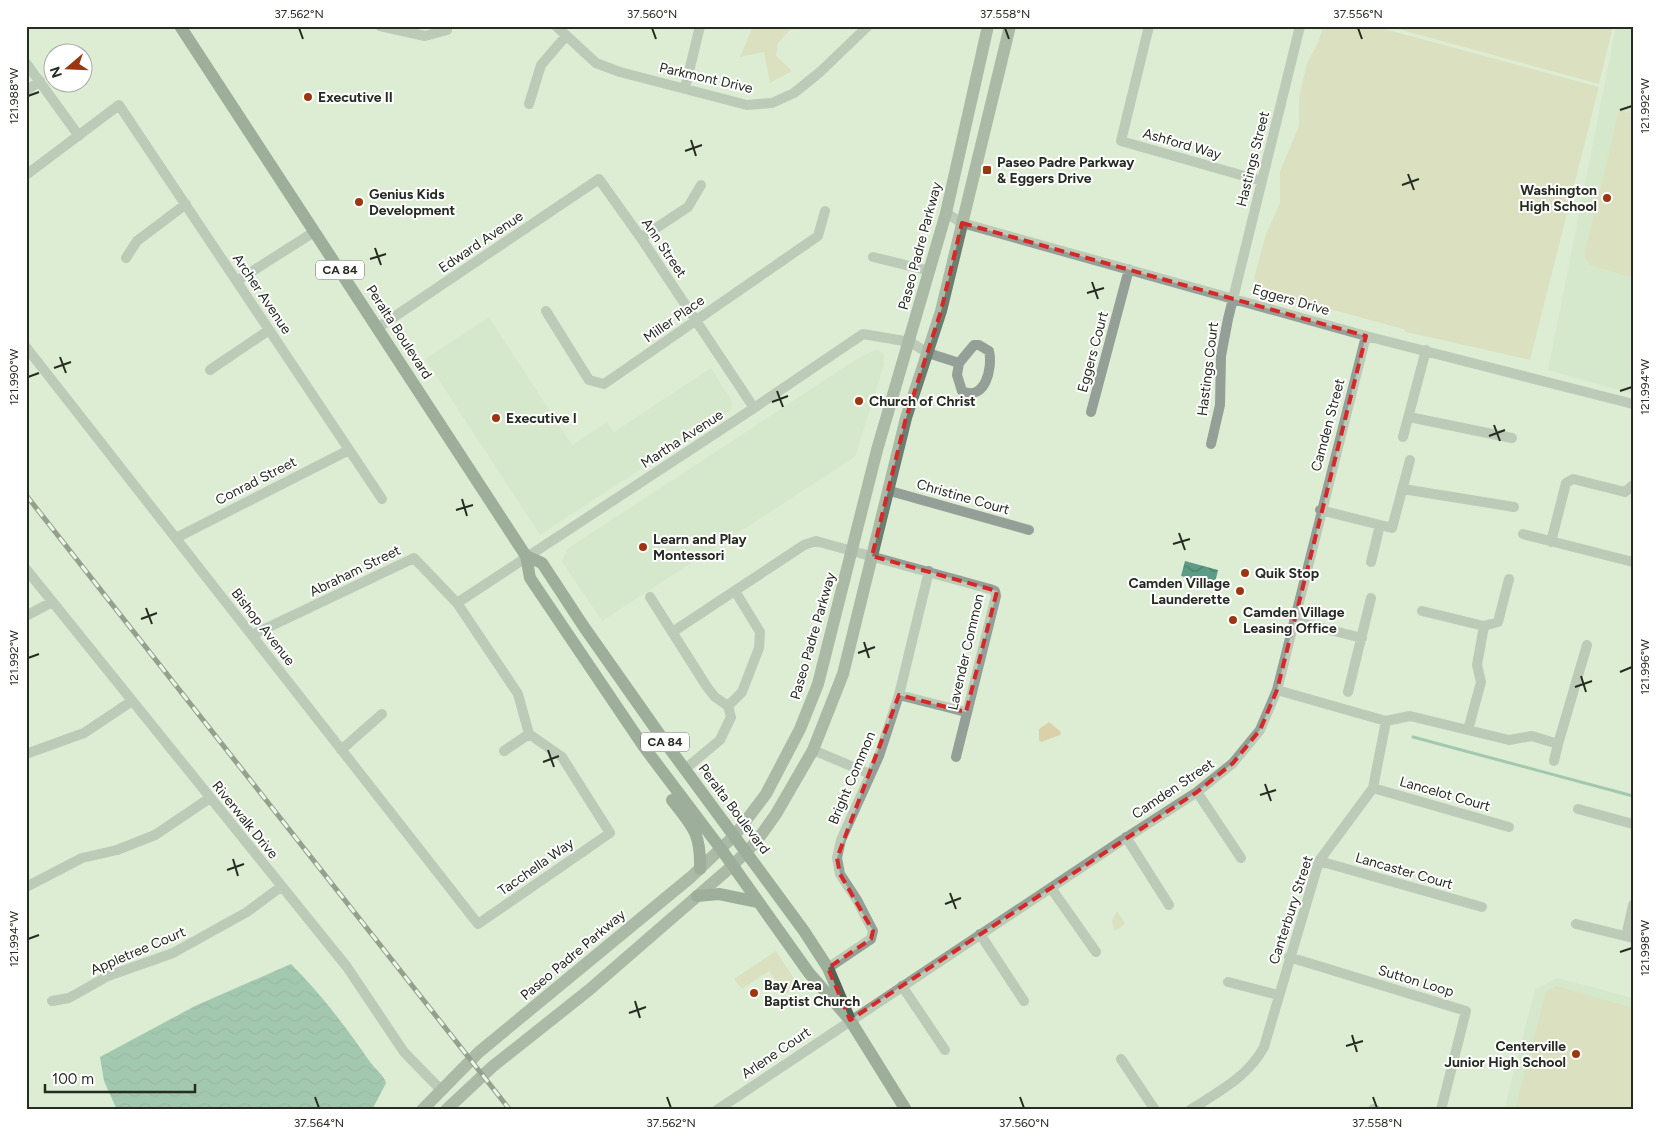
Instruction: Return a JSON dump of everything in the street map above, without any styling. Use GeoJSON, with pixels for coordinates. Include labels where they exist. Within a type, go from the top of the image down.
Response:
{"type":"FeatureCollection","features":[{"type":"Feature","properties":{"kind":"main road","name":"Peralta Boulevard"},"geometry":{"type":"LineString","coordinates":[[180,26],[314,232],[379,327],[526,556],[530,578],[664,774],[809,973],[850,1020]]}},
{"type":"Feature","properties":{"kind":"main road","name":"Paseo Padre Parkway"},"geometry":{"type":"LineString","coordinates":[[422,1110],[479,1052],[721,850],[735,835],[766,794],[810,706],[826,655],[894,389],[910,342],[946,213],[988,26]]}},
{"type":"Feature","properties":{"kind":"main road"},"geometry":{"type":"LineString","coordinates":[[446,1110],[492,1067],[589,990],[732,866],[747,851],[780,807],[813,750],[843,674],[890,491],[906,418],[941,311],[1010,26]]}},
{"type":"Feature","properties":{"kind":"main road","name":"Peralta Boulevard"},"geometry":{"type":"LineString","coordinates":[[526,556],[542,563],[584,627],[685,769],[747,851],[828,968],[850,1020],[906,1110]]}},
{"type":"Feature","properties":{"kind":"main road"},"geometry":{"type":"LineString","coordinates":[[664,774],[666,790],[697,833],[700,850],[700,869]]}},
{"type":"Feature","properties":{"kind":"main road"},"geometry":{"type":"LineString","coordinates":[[697,896],[719,894],[758,902]]}},
{"type":"Feature","properties":{"kind":"street"},"geometry":{"type":"LineString","coordinates":[[380,26],[425,36],[447,30]]}},
{"type":"Feature","properties":{"kind":"street","name":"Parkmont Drive"},"geometry":{"type":"LineString","coordinates":[[556,26],[596,63],[620,72],[746,105],[772,103],[794,93],[820,72],[868,26]]}},
{"type":"Feature","properties":{"kind":"street"},"geometry":{"type":"LineString","coordinates":[[685,88],[700,26]]}},
{"type":"Feature","properties":{"kind":"street","name":"Ashford Way"},"geometry":{"type":"LineString","coordinates":[[1149,26],[1121,141],[1262,181]]}},
{"type":"Feature","properties":{"kind":"street","name":"Hastings Street"},"geometry":{"type":"LineString","coordinates":[[1233,298],[1300,26]]}},
{"type":"Feature","properties":{"kind":"street"},"geometry":{"type":"LineString","coordinates":[[529,104],[541,65],[566,36]]}},
{"type":"Feature","properties":{"kind":"street"},"geometry":{"type":"LineString","coordinates":[[26,63],[79,136],[26,175]]}},
{"type":"Feature","properties":{"kind":"street"},"geometry":{"type":"LineString","coordinates":[[26,91],[40,81]]}},
{"type":"Feature","properties":{"kind":"street","name":"Archer Avenue"},"geometry":{"type":"LineString","coordinates":[[79,136],[120,105],[382,499]]}},
{"type":"Feature","properties":{"kind":"street","name":"Ann Street"},"geometry":{"type":"LineString","coordinates":[[599,179],[697,320],[754,408]]}},
{"type":"Feature","properties":{"kind":"street","name":"Edward Avenue"},"geometry":{"type":"LineString","coordinates":[[379,327],[599,179]]}},
{"type":"Feature","properties":{"kind":"street"},"geometry":{"type":"LineString","coordinates":[[641,238],[688,207],[701,185]]}},
{"type":"Feature","properties":{"kind":"street"},"geometry":{"type":"LineString","coordinates":[[126,258],[137,241],[186,204]]}},
{"type":"Feature","properties":{"kind":"street","name":"Miller Place"},"geometry":{"type":"LineString","coordinates":[[546,311],[589,380],[604,384],[818,236],[825,211]]}},
{"type":"Feature","properties":{"kind":"street","name":"Eggers Drive"},"geometry":{"type":"LineString","coordinates":[[946,213],[962,223],[1366,336],[1633,404]]}},
{"type":"Feature","properties":{"kind":"street"},"geometry":{"type":"LineString","coordinates":[[237,281],[314,232]]}},
{"type":"Feature","properties":{"kind":"street"},"geometry":{"type":"LineString","coordinates":[[874,257],[930,271]]}},
{"type":"Feature","properties":{"kind":"street","name":"Eggers Court"},"geometry":{"type":"LineString","coordinates":[[1092,412],[1129,269]]}},
{"type":"Feature","properties":{"kind":"street","name":"Hastings Court"},"geometry":{"type":"LineString","coordinates":[[1211,444],[1220,405],[1221,356],[1233,298]]}},
{"type":"Feature","properties":{"kind":"street"},"geometry":{"type":"LineString","coordinates":[[210,370],[269,330]]}},
{"type":"Feature","properties":{"kind":"street","name":"Martha Avenue"},"geometry":{"type":"LineString","coordinates":[[457,602],[754,408],[862,334],[910,342],[928,353],[959,363]]}},
{"type":"Feature","properties":{"kind":"street","name":"Camden Street"},"geometry":{"type":"LineString","coordinates":[[850,1020],[1197,792],[1233,763],[1260,730],[1277,690],[1320,510],[1366,336]]}},
{"type":"Feature","properties":{"kind":"street"},"geometry":{"type":"LineString","coordinates":[[974,345],[985,347],[989,351],[990,365],[982,390],[970,395],[962,391],[957,375],[959,363],[974,345]]}},
{"type":"Feature","properties":{"kind":"street","name":"Bishop Avenue"},"geometry":{"type":"LineString","coordinates":[[26,347],[478,924]]}},
{"type":"Feature","properties":{"kind":"street"},"geometry":{"type":"LineString","coordinates":[[1403,437],[1426,350]]}},
{"type":"Feature","properties":{"kind":"street"},"geometry":{"type":"LineString","coordinates":[[1409,417],[1512,438]]}},
{"type":"Feature","properties":{"kind":"street","name":"Conrad Street"},"geometry":{"type":"LineString","coordinates":[[176,538],[349,450]]}},
{"type":"Feature","properties":{"kind":"street"},"geometry":{"type":"LineString","coordinates":[[1320,510],[1392,528],[1410,460]]}},
{"type":"Feature","properties":{"kind":"street"},"geometry":{"type":"LineString","coordinates":[[1551,542],[1566,483],[1573,479],[1625,492],[1633,486]]}},
{"type":"Feature","properties":{"kind":"street"},"geometry":{"type":"LineString","coordinates":[[1403,488],[1514,507]]}},
{"type":"Feature","properties":{"kind":"street","name":"Christine Court"},"geometry":{"type":"LineString","coordinates":[[890,491],[1029,530]]}},
{"type":"Feature","properties":{"kind":"street"},"geometry":{"type":"LineString","coordinates":[[1371,562],[1380,525]]}},
{"type":"Feature","properties":{"kind":"street"},"geometry":{"type":"LineString","coordinates":[[1523,534],[1633,562]]}},
{"type":"Feature","properties":{"kind":"street"},"geometry":{"type":"LineString","coordinates":[[674,631],[809,543],[816,541],[929,571]]}},
{"type":"Feature","properties":{"kind":"street","name":"Abraham Street"},"geometry":{"type":"LineString","coordinates":[[252,635],[414,558],[457,602]]}},
{"type":"Feature","properties":{"kind":"street","name":"Riverwalk Drive"},"geometry":{"type":"LineString","coordinates":[[26,568],[347,967],[404,1052],[441,1090]]}},
{"type":"Feature","properties":{"kind":"street","name":"Bright Common"},"geometry":{"type":"LineString","coordinates":[[828,968],[868,942],[873,931],[857,900],[840,874],[837,858],[841,840],[879,756],[899,695],[929,571]]}},
{"type":"Feature","properties":{"kind":"street","name":"Lavender Common"},"geometry":{"type":"LineString","coordinates":[[929,571],[995,591],[996,596],[956,757]]}},
{"type":"Feature","properties":{"kind":"street"},"geometry":{"type":"LineString","coordinates":[[1422,611],[1484,626],[1498,622],[1509,579]]}},
{"type":"Feature","properties":{"kind":"street"},"geometry":{"type":"LineString","coordinates":[[728,706],[742,692],[759,648],[760,640],[760,632],[756,623],[735,591]]}},
{"type":"Feature","properties":{"kind":"street"},"geometry":{"type":"LineString","coordinates":[[650,597],[674,631],[715,697],[728,706],[731,717],[720,740],[685,769]]}},
{"type":"Feature","properties":{"kind":"street"},"geometry":{"type":"LineString","coordinates":[[1348,692],[1371,598]]}},
{"type":"Feature","properties":{"kind":"street"},"geometry":{"type":"LineString","coordinates":[[26,616],[52,602]]}},
{"type":"Feature","properties":{"kind":"street"},"geometry":{"type":"LineString","coordinates":[[457,602],[518,694],[529,734],[504,752]]}},
{"type":"Feature","properties":{"kind":"street"},"geometry":{"type":"LineString","coordinates":[[1294,621],[1362,638]]}},
{"type":"Feature","properties":{"kind":"street"},"geometry":{"type":"LineString","coordinates":[[1468,730],[1481,682],[1477,665],[1484,626]]}},
{"type":"Feature","properties":{"kind":"street"},"geometry":{"type":"LineString","coordinates":[[1554,761],[1587,645]]}},
{"type":"Feature","properties":{"kind":"street"},"geometry":{"type":"LineString","coordinates":[[1277,690],[1386,721],[1410,716],[1509,740],[1532,736],[1558,744]]}},
{"type":"Feature","properties":{"kind":"street"},"geometry":{"type":"LineString","coordinates":[[899,695],[966,712]]}},
{"type":"Feature","properties":{"kind":"street"},"geometry":{"type":"LineString","coordinates":[[26,754],[84,733],[132,701]]}},
{"type":"Feature","properties":{"kind":"street"},"geometry":{"type":"LineString","coordinates":[[341,750],[382,714]]}},
{"type":"Feature","properties":{"kind":"street","name":"Canterbury Street"},"geometry":{"type":"LineString","coordinates":[[1190,1110],[1244,1074],[1256,1062],[1264,1047],[1289,957],[1319,861],[1373,788],[1386,721]]}},
{"type":"Feature","properties":{"kind":"street","name":"Tacchella Way"},"geometry":{"type":"LineString","coordinates":[[478,924],[610,833],[562,757],[529,734]]}},
{"type":"Feature","properties":{"kind":"street"},"geometry":{"type":"LineString","coordinates":[[813,750],[870,774]]}},
{"type":"Feature","properties":{"kind":"street","name":"Lancelot Court"},"geometry":{"type":"LineString","coordinates":[[1373,788],[1509,827]]}},
{"type":"Feature","properties":{"kind":"street"},"geometry":{"type":"LineString","coordinates":[[1197,792],[1241,858]]}},
{"type":"Feature","properties":{"kind":"street"},"geometry":{"type":"LineString","coordinates":[[26,887],[82,858],[117,850],[155,835],[210,798]]}},
{"type":"Feature","properties":{"kind":"street"},"geometry":{"type":"LineString","coordinates":[[1578,809],[1633,824]]}},
{"type":"Feature","properties":{"kind":"street"},"geometry":{"type":"LineString","coordinates":[[1126,837],[1169,905]]}},
{"type":"Feature","properties":{"kind":"street","name":"Lancaster Court"},"geometry":{"type":"LineString","coordinates":[[1319,861],[1482,907]]}},
{"type":"Feature","properties":{"kind":"street","name":"Appletree Court"},"geometry":{"type":"LineString","coordinates":[[52,1001],[70,998],[108,976],[173,953],[247,912],[282,886]]}},
{"type":"Feature","properties":{"kind":"street"},"geometry":{"type":"LineString","coordinates":[[1051,888],[1096,952]]}},
{"type":"Feature","properties":{"kind":"street"},"geometry":{"type":"LineString","coordinates":[[1576,924],[1629,937],[1633,904]]}},
{"type":"Feature","properties":{"kind":"street"},"geometry":{"type":"LineString","coordinates":[[980,934],[1024,1000]]}},
{"type":"Feature","properties":{"kind":"street","name":"Sutton Loop"},"geometry":{"type":"LineString","coordinates":[[1289,957],[1466,1011],[1441,1110]]}},
{"type":"Feature","properties":{"kind":"street"},"geometry":{"type":"LineString","coordinates":[[1228,982],[1278,995]]}},
{"type":"Feature","properties":{"kind":"street"},"geometry":{"type":"LineString","coordinates":[[902,986],[945,1050]]}},
{"type":"Feature","properties":{"kind":"street","name":"Arlene Court"},"geometry":{"type":"LineString","coordinates":[[717,1110],[850,1020]]}},
{"type":"Feature","properties":{"kind":"street"},"geometry":{"type":"LineString","coordinates":[[1121,1059],[1155,1110]]}},
{"type":"Feature","properties":{"kind":"highlighted area"},"geometry":{"type":"Polygon","coordinates":[[[962,223],[1366,336],[1277,690],[1260,730],[1233,763],[1197,792],[850,1020],[828,968],[871,939],[873,931],[840,874],[837,858],[899,695],[966,712],[997,591],[872,556],[906,418],[941,311],[962,223]]]}},
{"type":"Feature","properties":{"kind":"shaded area"},"geometry":{"type":"Polygon","coordinates":[[[753,26],[794,26],[778,43],[776,56],[792,71],[770,83],[764,52],[740,57],[753,26]]]}},
{"type":"Feature","properties":{"kind":"shaded area"},"geometry":{"type":"Polygon","coordinates":[[[1323,26],[1373,26],[1599,87],[1530,360],[1406,332],[1403,329],[1260,290],[1254,278],[1266,234],[1280,203],[1280,171],[1299,126],[1299,98],[1307,63],[1318,43],[1323,26]]]}},
{"type":"Feature","properties":{"kind":"shaded area"},"geometry":{"type":"Polygon","coordinates":[[[1387,26],[1613,26],[1599,84],[1387,26]]]}},
{"type":"Feature","properties":{"kind":"shaded area","name":"Washington High School"},"geometry":{"type":"Polygon","coordinates":[[[1616,26],[1633,26],[1633,394],[1548,370],[1616,26]]]}},
{"type":"Feature","properties":{"kind":"shaded area"},"geometry":{"type":"Polygon","coordinates":[[[1619,110],[1633,114],[1633,278],[1590,265],[1584,256],[1619,110]]]}},
{"type":"Feature","properties":{"kind":"shaded area"},"geometry":{"type":"Polygon","coordinates":[[[489,317],[572,445],[607,422],[614,432],[711,368],[732,401],[732,406],[730,411],[540,535],[425,359],[489,317]]]}},
{"type":"Feature","properties":{"kind":"shaded area"},"geometry":{"type":"Polygon","coordinates":[[[877,349],[884,354],[884,365],[855,457],[602,621],[562,562],[567,549],[860,357],[877,349]]]}},
{"type":"Feature","properties":{"kind":"shaded area"},"geometry":{"type":"Polygon","coordinates":[[[1049,722],[1061,732],[1060,735],[1041,742],[1039,740],[1039,729],[1049,722]]]}},
{"type":"Feature","properties":{"kind":"shaded area"},"geometry":{"type":"Polygon","coordinates":[[[1117,911],[1125,923],[1114,931],[1112,920],[1117,911]]]}},
{"type":"Feature","properties":{"kind":"shaded area"},"geometry":{"type":"Polygon","coordinates":[[[776,951],[799,986],[785,994],[769,971],[742,989],[734,979],[776,951]]]}},
{"type":"Feature","properties":{"kind":"shaded area","name":"Centerville Junior High School"},"geometry":{"type":"Polygon","coordinates":[[[1558,978],[1633,998],[1633,1110],[1504,1110],[1535,989],[1558,978]]]}},
{"type":"Feature","properties":{"kind":"shaded area","name":"Centerville Junior High School"},"geometry":{"type":"Polygon","coordinates":[[[1556,986],[1633,1008],[1633,1110],[1515,1110],[1546,991],[1556,986]]]}},
{"type":"Feature","properties":{"kind":"water"},"geometry":{"type":"Polygon","coordinates":[[[1185,561],[1218,570],[1214,587],[1211,584],[1181,576],[1185,561]]]}},
{"type":"Feature","properties":{"kind":"water"},"geometry":{"type":"Polygon","coordinates":[[[291,964],[333,1011],[385,1080],[386,1083],[372,1110],[117,1110],[104,1081],[100,1057],[195,1006],[291,964]]]}},
{"type":"Feature","properties":{"kind":"waterway"},"geometry":{"type":"LineString","coordinates":[[1413,737],[1633,796]]}},
{"type":"Feature","properties":{"kind":"railway"},"geometry":{"type":"LineString","coordinates":[[26,495],[510,1110]]}},
{"type":"Feature","properties":{"kind":"place","name":"Executive II"},"geometry":{"type":"Point","coordinates":[308,97]}},
{"type":"Feature","properties":{"kind":"place","name":"Paseo Padre Parkway & Eggers Drive"},"geometry":{"type":"Point","coordinates":[987,170]}},
{"type":"Feature","properties":{"kind":"place","name":"Washington High School"},"geometry":{"type":"Point","coordinates":[1607,198]}},
{"type":"Feature","properties":{"kind":"place","name":"Genius Kids Development"},"geometry":{"type":"Point","coordinates":[359,202]}},
{"type":"Feature","properties":{"kind":"place","name":"Church of Christ"},"geometry":{"type":"Point","coordinates":[859,401]}},
{"type":"Feature","properties":{"kind":"place","name":"Executive I"},"geometry":{"type":"Point","coordinates":[496,418]}},
{"type":"Feature","properties":{"kind":"place","name":"Learn and Play Montessori"},"geometry":{"type":"Point","coordinates":[643,547]}},
{"type":"Feature","properties":{"kind":"place","name":"Quik Stop"},"geometry":{"type":"Point","coordinates":[1245,573]}},
{"type":"Feature","properties":{"kind":"place","name":"Camden Village Launderette"},"geometry":{"type":"Point","coordinates":[1240,591]}},
{"type":"Feature","properties":{"kind":"place","name":"Camden Village Leasing Office"},"geometry":{"type":"Point","coordinates":[1233,620]}},
{"type":"Feature","properties":{"kind":"place","name":"Bay Area Baptist Church"},"geometry":{"type":"Point","coordinates":[754,993]}},
{"type":"Feature","properties":{"kind":"place","name":"Centerville Junior High School"},"geometry":{"type":"Point","coordinates":[1576,1054]}}]}
